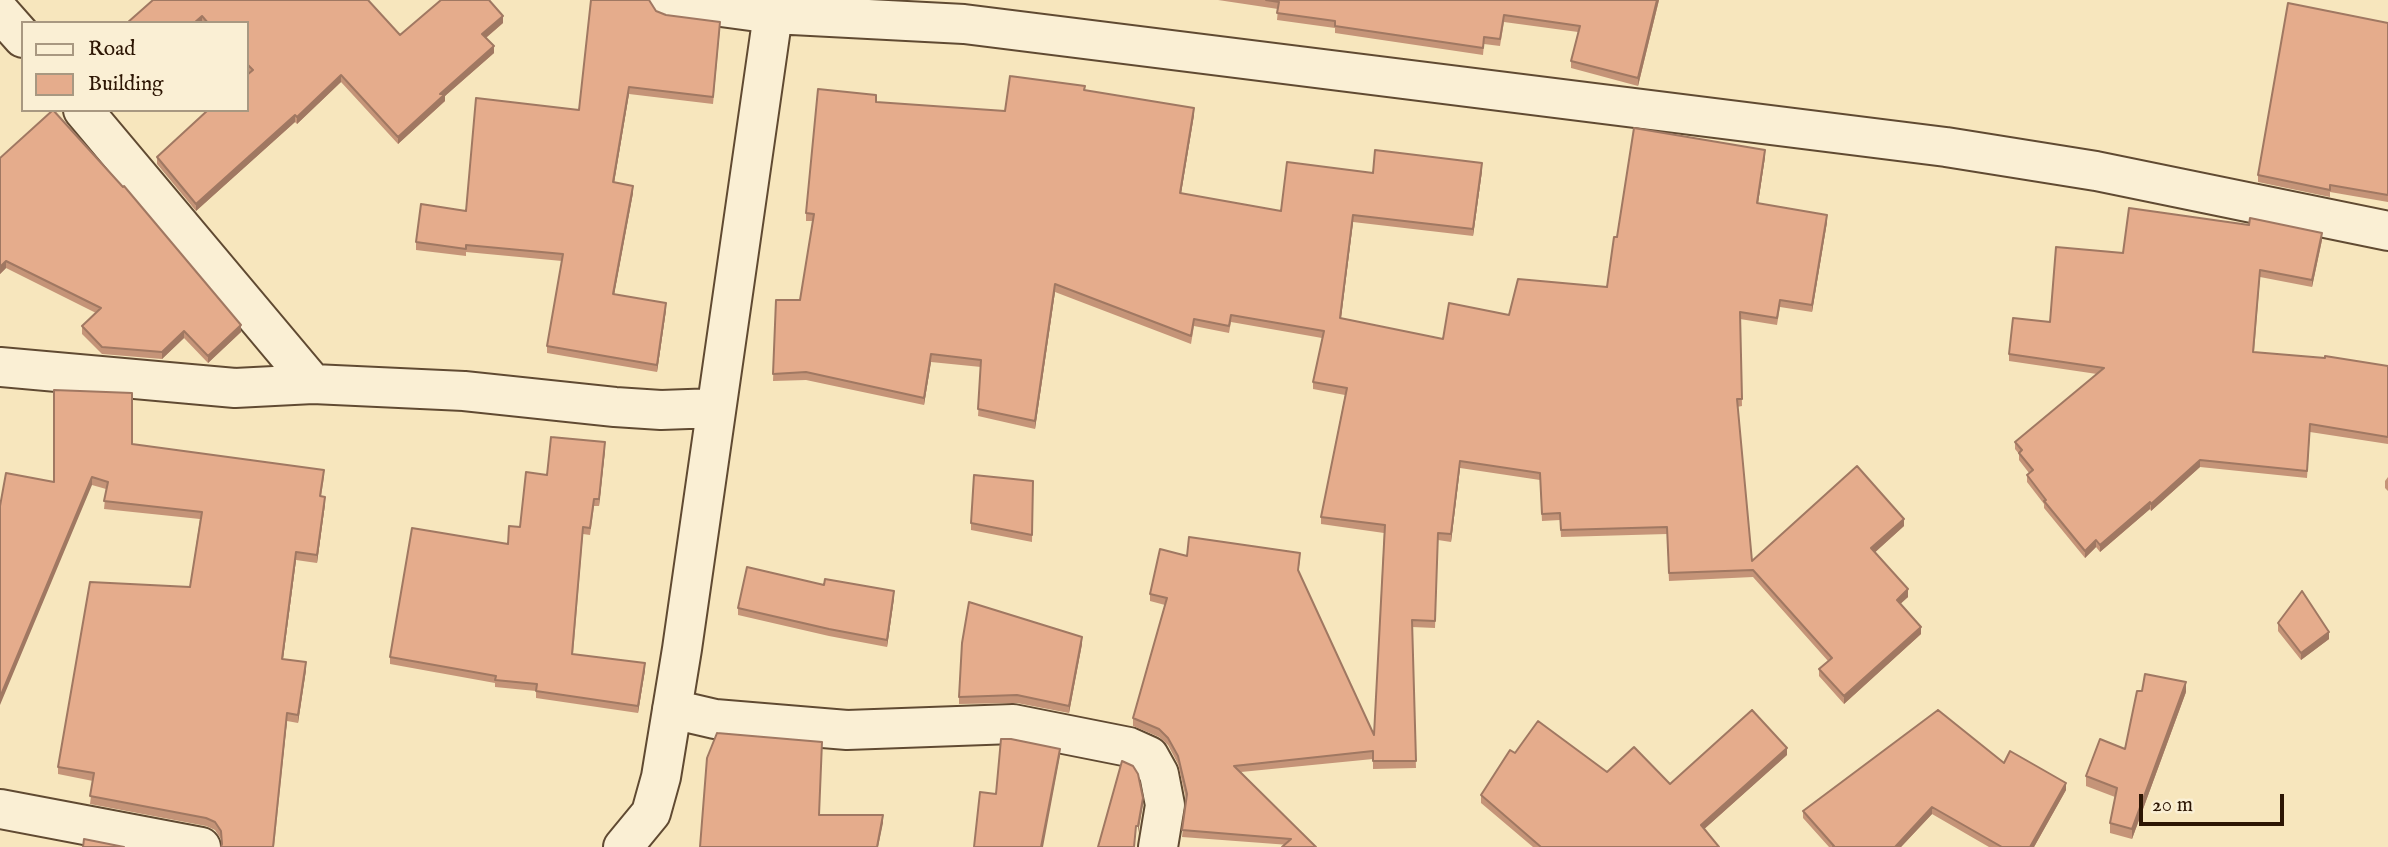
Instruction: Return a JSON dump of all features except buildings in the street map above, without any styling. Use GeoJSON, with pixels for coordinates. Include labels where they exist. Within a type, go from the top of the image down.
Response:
{"type":"FeatureCollection","features":[{"type":"Feature","properties":{"kind":"street"},"geometry":{"type":"LineString","coordinates":[[669,0],[964,24],[1946,148],[2096,171],[2388,231]]}},
{"type":"Feature","properties":{"kind":"street"},"geometry":{"type":"LineString","coordinates":[[623,847],[651,813],[661,777],[774,7]]}},
{"type":"Feature","properties":{"kind":"street"},"geometry":{"type":"LineString","coordinates":[[0,12],[21,36]]}},
{"type":"Feature","properties":{"kind":"street"},"geometry":{"type":"LineString","coordinates":[[85,112],[313,384]]}},
{"type":"Feature","properties":{"kind":"street"},"geometry":{"type":"LineString","coordinates":[[0,367],[235,388],[313,384],[464,391],[650,409],[716,408]]}},
{"type":"Feature","properties":{"kind":"street"},"geometry":{"type":"LineString","coordinates":[[672,709],[715,719],[846,730],[1013,724],[1129,747],[1149,756],[1159,775],[1165,805],[1158,847]]}},
{"type":"Feature","properties":{"kind":"street"},"geometry":{"type":"LineString","coordinates":[[0,809],[201,847]]}}]}
